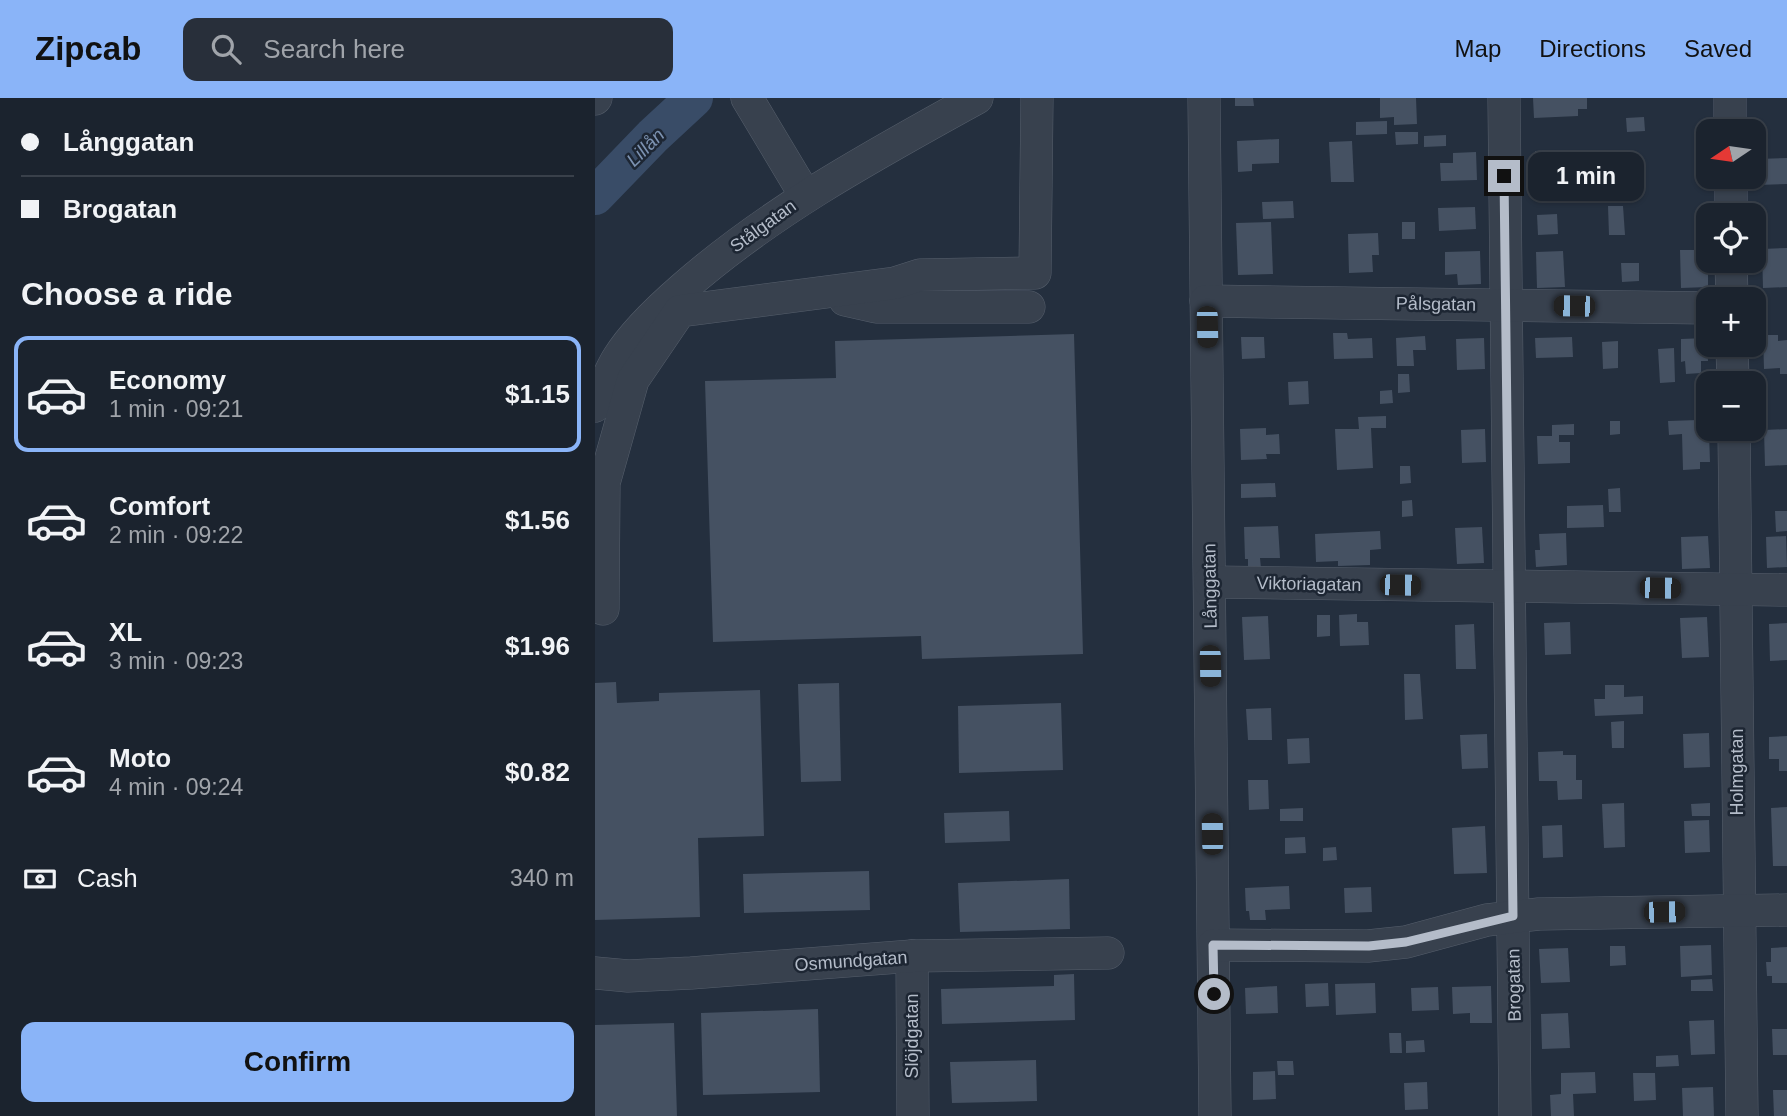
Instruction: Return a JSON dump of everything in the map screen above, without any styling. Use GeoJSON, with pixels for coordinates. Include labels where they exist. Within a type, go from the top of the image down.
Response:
{"type":"FeatureCollection","features":[{"type":"Feature","properties":{"kind":"street","name":"Stålgatan"},"geometry":{"type":"LineString","coordinates":[[595,405],[618,357],[670,300],[754,229],[805,195],[977,98]]}},
{"type":"Feature","properties":{"kind":"street"},"geometry":{"type":"LineString","coordinates":[[603,609],[604,483],[633,380],[680,311],[816,295],[895,283],[920,275],[1035,272],[1037,98]]}},
{"type":"Feature","properties":{"kind":"street","name":"Långgatan"},"geometry":{"type":"LineString","coordinates":[[1204,98],[1215,1116]]}},
{"type":"Feature","properties":{"kind":"street","name":"Brogatan"},"geometry":{"type":"LineString","coordinates":[[1504,98],[1515,1116]]}},
{"type":"Feature","properties":{"kind":"street"},"geometry":{"type":"LineString","coordinates":[[1730,98],[1730,119]]}},
{"type":"Feature","properties":{"kind":"street"},"geometry":{"type":"LineString","coordinates":[[749,101],[805,195]]}},
{"type":"Feature","properties":{"kind":"street"},"geometry":{"type":"LineString","coordinates":[[816,295],[876,307],[1029,307]]}},
{"type":"Feature","properties":{"kind":"street","name":"Pålsgatan"},"geometry":{"type":"LineString","coordinates":[[1206,301],[1696,308]]}},
{"type":"Feature","properties":{"kind":"street","name":"Holmgatan"},"geometry":{"type":"LineString","coordinates":[[1734,441],[1742,1116]]}},
{"type":"Feature","properties":{"kind":"street","name":"Viktoriagatan"},"geometry":{"type":"LineString","coordinates":[[1210,582],[1787,590]]}},
{"type":"Feature","properties":{"kind":"street"},"geometry":{"type":"LineString","coordinates":[[1213,945],[1369,946],[1406,942],[1513,916],[1787,910]]}},
{"type":"Feature","properties":{"kind":"street","name":"Osmundgatan"},"geometry":{"type":"LineString","coordinates":[[595,973],[628,976],[691,973],[912,956],[1108,953]]}},
{"type":"Feature","properties":{"kind":"street","name":"Slöjdgatan"},"geometry":{"type":"LineString","coordinates":[[912,956],[913,1116]]}},
{"type":"Feature","properties":{"kind":"building"},"geometry":{"type":"Polygon","coordinates":[[[1235,98],[1253,98],[1254,106],[1235,106],[1235,98]]]}},
{"type":"Feature","properties":{"kind":"building"},"geometry":{"type":"Polygon","coordinates":[[[1380,98],[1416,98],[1417,124],[1394,125],[1394,117],[1380,118],[1380,98]]]}},
{"type":"Feature","properties":{"kind":"building"},"geometry":{"type":"Polygon","coordinates":[[[1533,98],[1587,98],[1587,109],[1578,109],[1578,116],[1534,118],[1533,98]]]}},
{"type":"Feature","properties":{"kind":"building"},"geometry":{"type":"Polygon","coordinates":[[[1644,117],[1645,131],[1627,132],[1626,118],[1644,117]]]}},
{"type":"Feature","properties":{"kind":"building"},"geometry":{"type":"Polygon","coordinates":[[[1387,121],[1387,134],[1356,135],[1356,122],[1387,121]]]}},
{"type":"Feature","properties":{"kind":"building"},"geometry":{"type":"Polygon","coordinates":[[[1395,132],[1418,132],[1418,144],[1396,145],[1395,132]]]}},
{"type":"Feature","properties":{"kind":"building"},"geometry":{"type":"Polygon","coordinates":[[[1446,135],[1446,146],[1424,147],[1424,136],[1446,135]]]}},
{"type":"Feature","properties":{"kind":"building"},"geometry":{"type":"Polygon","coordinates":[[[1279,139],[1279,163],[1252,164],[1252,171],[1238,172],[1237,141],[1279,139]]]}},
{"type":"Feature","properties":{"kind":"building"},"geometry":{"type":"Polygon","coordinates":[[[1352,141],[1354,182],[1331,182],[1329,142],[1352,141]]]}},
{"type":"Feature","properties":{"kind":"building"},"geometry":{"type":"Polygon","coordinates":[[[1560,150],[1560,162],[1570,161],[1571,178],[1561,178],[1561,184],[1536,185],[1535,151],[1560,150]]]}},
{"type":"Feature","properties":{"kind":"building"},"geometry":{"type":"Polygon","coordinates":[[[1476,152],[1477,180],[1441,181],[1440,163],[1453,163],[1453,153],[1476,152]]]}},
{"type":"Feature","properties":{"kind":"building"},"geometry":{"type":"Polygon","coordinates":[[[1643,158],[1644,186],[1623,187],[1622,159],[1643,158]]]}},
{"type":"Feature","properties":{"kind":"building"},"geometry":{"type":"Polygon","coordinates":[[[1787,158],[1787,184],[1766,185],[1766,159],[1787,158]]]}},
{"type":"Feature","properties":{"kind":"building"},"geometry":{"type":"Polygon","coordinates":[[[1604,163],[1616,163],[1618,196],[1605,196],[1604,163]]]}},
{"type":"Feature","properties":{"kind":"building"},"geometry":{"type":"Polygon","coordinates":[[[1293,201],[1294,218],[1263,219],[1262,202],[1293,201]]]}},
{"type":"Feature","properties":{"kind":"building"},"geometry":{"type":"Polygon","coordinates":[[[1608,206],[1623,206],[1625,235],[1609,235],[1608,206]]]}},
{"type":"Feature","properties":{"kind":"building"},"geometry":{"type":"Polygon","coordinates":[[[1475,207],[1476,229],[1439,231],[1438,208],[1475,207]]]}},
{"type":"Feature","properties":{"kind":"building"},"geometry":{"type":"Polygon","coordinates":[[[1557,214],[1558,234],[1538,235],[1537,215],[1557,214]]]}},
{"type":"Feature","properties":{"kind":"building"},"geometry":{"type":"Polygon","coordinates":[[[1271,222],[1273,274],[1238,275],[1236,223],[1271,222]]]}},
{"type":"Feature","properties":{"kind":"building"},"geometry":{"type":"Polygon","coordinates":[[[1402,222],[1415,222],[1415,239],[1402,239],[1402,222]]]}},
{"type":"Feature","properties":{"kind":"building"},"geometry":{"type":"Polygon","coordinates":[[[1378,233],[1379,255],[1372,255],[1373,272],[1349,273],[1348,234],[1378,233]]]}},
{"type":"Feature","properties":{"kind":"building"},"geometry":{"type":"Polygon","coordinates":[[[1787,248],[1787,287],[1763,287],[1766,249],[1787,248]]]}},
{"type":"Feature","properties":{"kind":"building"},"geometry":{"type":"Polygon","coordinates":[[[1680,250],[1696,250],[1696,273],[1708,273],[1708,287],[1681,288],[1680,250]]]}},
{"type":"Feature","properties":{"kind":"building"},"geometry":{"type":"Polygon","coordinates":[[[1480,251],[1481,284],[1458,285],[1457,274],[1445,275],[1445,252],[1480,251]]]}},
{"type":"Feature","properties":{"kind":"building"},"geometry":{"type":"Polygon","coordinates":[[[1563,251],[1565,287],[1537,288],[1536,252],[1563,251]]]}},
{"type":"Feature","properties":{"kind":"building"},"geometry":{"type":"Polygon","coordinates":[[[1621,263],[1639,263],[1639,281],[1622,282],[1621,263]]]}},
{"type":"Feature","properties":{"kind":"building"},"geometry":{"type":"Polygon","coordinates":[[[1333,333],[1347,333],[1348,339],[1372,338],[1373,358],[1334,359],[1333,333]]]}},
{"type":"Feature","properties":{"kind":"building"},"geometry":{"type":"Polygon","coordinates":[[[1074,334],[1083,654],[922,659],[921,636],[713,642],[705,381],[836,378],[835,341],[1074,334]]]}},
{"type":"Feature","properties":{"kind":"building"},"geometry":{"type":"Polygon","coordinates":[[[1766,335],[1778,335],[1778,341],[1787,340],[1787,374],[1780,374],[1780,368],[1764,369],[1766,335]]]}},
{"type":"Feature","properties":{"kind":"building"},"geometry":{"type":"Polygon","coordinates":[[[1425,336],[1426,350],[1413,350],[1414,366],[1397,366],[1396,338],[1425,336]]]}},
{"type":"Feature","properties":{"kind":"building"},"geometry":{"type":"Polygon","coordinates":[[[1241,337],[1264,337],[1265,358],[1242,359],[1241,337]]]}},
{"type":"Feature","properties":{"kind":"building"},"geometry":{"type":"Polygon","coordinates":[[[1572,337],[1573,357],[1536,358],[1535,338],[1572,337]]]}},
{"type":"Feature","properties":{"kind":"building"},"geometry":{"type":"Polygon","coordinates":[[[1484,338],[1485,369],[1457,370],[1456,339],[1484,338]]]}},
{"type":"Feature","properties":{"kind":"building"},"geometry":{"type":"Polygon","coordinates":[[[1696,338],[1696,357],[1708,357],[1708,361],[1701,361],[1701,371],[1686,374],[1685,361],[1681,362],[1681,339],[1696,338]]]}},
{"type":"Feature","properties":{"kind":"building"},"geometry":{"type":"Polygon","coordinates":[[[1618,341],[1618,368],[1603,369],[1602,342],[1618,341]]]}},
{"type":"Feature","properties":{"kind":"building"},"geometry":{"type":"Polygon","coordinates":[[[1674,348],[1675,382],[1660,383],[1658,349],[1674,348]]]}},
{"type":"Feature","properties":{"kind":"building"},"geometry":{"type":"Polygon","coordinates":[[[1398,374],[1409,374],[1410,392],[1398,393],[1398,374]]]}},
{"type":"Feature","properties":{"kind":"building"},"geometry":{"type":"Polygon","coordinates":[[[1308,381],[1309,404],[1289,405],[1288,382],[1308,381]]]}},
{"type":"Feature","properties":{"kind":"building"},"geometry":{"type":"Polygon","coordinates":[[[1392,390],[1393,403],[1380,404],[1380,391],[1392,390]]]}},
{"type":"Feature","properties":{"kind":"building"},"geometry":{"type":"Polygon","coordinates":[[[1386,416],[1386,428],[1371,428],[1373,468],[1337,470],[1335,429],[1359,429],[1358,417],[1386,416]]]}},
{"type":"Feature","properties":{"kind":"building"},"geometry":{"type":"Polygon","coordinates":[[[1696,420],[1696,441],[1709,441],[1710,462],[1700,462],[1700,469],[1683,470],[1682,434],[1669,435],[1668,421],[1696,420]]]}},
{"type":"Feature","properties":{"kind":"building"},"geometry":{"type":"Polygon","coordinates":[[[1610,421],[1620,421],[1620,434],[1610,435],[1610,421]]]}},
{"type":"Feature","properties":{"kind":"building"},"geometry":{"type":"Polygon","coordinates":[[[1574,424],[1574,435],[1559,435],[1559,442],[1570,442],[1570,463],[1538,464],[1537,436],[1552,436],[1552,425],[1574,424]]]}},
{"type":"Feature","properties":{"kind":"building"},"geometry":{"type":"Polygon","coordinates":[[[1266,428],[1266,435],[1279,434],[1280,454],[1266,454],[1267,459],[1241,460],[1240,429],[1266,428]]]}},
{"type":"Feature","properties":{"kind":"building"},"geometry":{"type":"Polygon","coordinates":[[[1485,429],[1486,462],[1462,463],[1461,430],[1485,429]]]}},
{"type":"Feature","properties":{"kind":"building"},"geometry":{"type":"Polygon","coordinates":[[[1787,429],[1787,465],[1765,466],[1766,430],[1787,429]]]}},
{"type":"Feature","properties":{"kind":"building"},"geometry":{"type":"Polygon","coordinates":[[[1400,466],[1410,466],[1411,483],[1400,484],[1400,466]]]}},
{"type":"Feature","properties":{"kind":"building"},"geometry":{"type":"Polygon","coordinates":[[[1275,483],[1276,497],[1241,498],[1241,484],[1275,483]]]}},
{"type":"Feature","properties":{"kind":"building"},"geometry":{"type":"Polygon","coordinates":[[[1620,488],[1621,512],[1609,512],[1608,489],[1620,488]]]}},
{"type":"Feature","properties":{"kind":"building"},"geometry":{"type":"Polygon","coordinates":[[[1412,500],[1413,516],[1402,517],[1402,501],[1412,500]]]}},
{"type":"Feature","properties":{"kind":"building"},"geometry":{"type":"Polygon","coordinates":[[[1603,505],[1604,527],[1567,528],[1567,506],[1603,505]]]}},
{"type":"Feature","properties":{"kind":"building"},"geometry":{"type":"Polygon","coordinates":[[[1775,511],[1787,511],[1787,531],[1776,532],[1775,511]]]}},
{"type":"Feature","properties":{"kind":"building"},"geometry":{"type":"Polygon","coordinates":[[[1278,526],[1280,558],[1260,558],[1261,568],[1248,568],[1248,559],[1245,559],[1244,527],[1278,526]]]}},
{"type":"Feature","properties":{"kind":"building"},"geometry":{"type":"Polygon","coordinates":[[[1482,527],[1484,563],[1457,564],[1455,528],[1482,527]]]}},
{"type":"Feature","properties":{"kind":"building"},"geometry":{"type":"Polygon","coordinates":[[[1380,531],[1381,549],[1370,550],[1370,565],[1338,566],[1338,561],[1316,562],[1315,534],[1380,531]]]}},
{"type":"Feature","properties":{"kind":"building"},"geometry":{"type":"Polygon","coordinates":[[[1566,533],[1567,565],[1536,567],[1535,550],[1540,550],[1539,534],[1566,533]]]}},
{"type":"Feature","properties":{"kind":"building"},"geometry":{"type":"Polygon","coordinates":[[[1708,536],[1710,568],[1682,569],[1681,537],[1708,536]]]}},
{"type":"Feature","properties":{"kind":"building"},"geometry":{"type":"Polygon","coordinates":[[[1786,536],[1787,567],[1767,568],[1766,537],[1786,536]]]}},
{"type":"Feature","properties":{"kind":"building"},"geometry":{"type":"Polygon","coordinates":[[[1357,614],[1357,622],[1368,622],[1369,645],[1340,646],[1339,615],[1357,614]]]}},
{"type":"Feature","properties":{"kind":"building"},"geometry":{"type":"Polygon","coordinates":[[[1317,615],[1330,615],[1330,636],[1317,637],[1317,615]]]}},
{"type":"Feature","properties":{"kind":"building"},"geometry":{"type":"Polygon","coordinates":[[[1268,616],[1270,659],[1244,660],[1242,617],[1268,616]]]}},
{"type":"Feature","properties":{"kind":"building"},"geometry":{"type":"Polygon","coordinates":[[[1707,617],[1709,657],[1682,658],[1680,618],[1707,617]]]}},
{"type":"Feature","properties":{"kind":"building"},"geometry":{"type":"Polygon","coordinates":[[[1570,622],[1571,654],[1545,655],[1544,623],[1570,622]]]}},
{"type":"Feature","properties":{"kind":"building"},"geometry":{"type":"Polygon","coordinates":[[[1787,623],[1787,660],[1770,661],[1769,624],[1787,623]]]}},
{"type":"Feature","properties":{"kind":"building"},"geometry":{"type":"Polygon","coordinates":[[[1474,624],[1476,669],[1456,669],[1455,625],[1474,624]]]}},
{"type":"Feature","properties":{"kind":"building"},"geometry":{"type":"Polygon","coordinates":[[[1404,674],[1420,674],[1423,719],[1405,720],[1404,674]]]}},
{"type":"Feature","properties":{"kind":"building"},"geometry":{"type":"Polygon","coordinates":[[[616,682],[617,703],[659,701],[659,693],[760,690],[764,836],[698,838],[700,917],[595,920],[595,683],[616,682]]]}},
{"type":"Feature","properties":{"kind":"building"},"geometry":{"type":"Polygon","coordinates":[[[839,683],[841,781],[801,782],[798,684],[839,683]]]}},
{"type":"Feature","properties":{"kind":"building"},"geometry":{"type":"Polygon","coordinates":[[[1605,685],[1624,685],[1624,697],[1643,696],[1643,714],[1595,716],[1594,699],[1605,699],[1605,685]]]}},
{"type":"Feature","properties":{"kind":"building"},"geometry":{"type":"Polygon","coordinates":[[[1061,703],[1063,770],[959,773],[958,706],[1061,703]]]}},
{"type":"Feature","properties":{"kind":"building"},"geometry":{"type":"Polygon","coordinates":[[[1271,708],[1272,740],[1248,740],[1246,709],[1271,708]]]}},
{"type":"Feature","properties":{"kind":"building"},"geometry":{"type":"Polygon","coordinates":[[[1624,721],[1624,748],[1612,748],[1611,722],[1624,721]]]}},
{"type":"Feature","properties":{"kind":"building"},"geometry":{"type":"Polygon","coordinates":[[[1709,733],[1710,767],[1684,768],[1683,734],[1709,733]]]}},
{"type":"Feature","properties":{"kind":"building"},"geometry":{"type":"Polygon","coordinates":[[[1487,734],[1488,768],[1462,769],[1460,735],[1487,734]]]}},
{"type":"Feature","properties":{"kind":"building"},"geometry":{"type":"Polygon","coordinates":[[[1787,736],[1787,771],[1779,771],[1779,759],[1769,759],[1769,737],[1787,736]]]}},
{"type":"Feature","properties":{"kind":"building"},"geometry":{"type":"Polygon","coordinates":[[[1309,738],[1310,763],[1288,764],[1287,739],[1309,738]]]}},
{"type":"Feature","properties":{"kind":"building"},"geometry":{"type":"Polygon","coordinates":[[[1563,751],[1563,755],[1576,755],[1576,780],[1582,780],[1582,799],[1558,800],[1557,781],[1539,781],[1538,752],[1563,751]]]}},
{"type":"Feature","properties":{"kind":"building"},"geometry":{"type":"Polygon","coordinates":[[[1248,780],[1268,780],[1269,809],[1249,810],[1248,780]]]}},
{"type":"Feature","properties":{"kind":"building"},"geometry":{"type":"Polygon","coordinates":[[[1624,803],[1625,847],[1604,848],[1602,804],[1624,803]]]}},
{"type":"Feature","properties":{"kind":"building"},"geometry":{"type":"Polygon","coordinates":[[[1710,803],[1710,816],[1692,816],[1691,804],[1710,803]]]}},
{"type":"Feature","properties":{"kind":"building"},"geometry":{"type":"Polygon","coordinates":[[[1787,807],[1787,866],[1773,866],[1771,808],[1787,807]]]}},
{"type":"Feature","properties":{"kind":"building"},"geometry":{"type":"Polygon","coordinates":[[[1303,808],[1303,821],[1280,821],[1280,809],[1303,808]]]}},
{"type":"Feature","properties":{"kind":"building"},"geometry":{"type":"Polygon","coordinates":[[[1009,811],[1010,841],[945,843],[944,813],[1009,811]]]}},
{"type":"Feature","properties":{"kind":"building"},"geometry":{"type":"Polygon","coordinates":[[[1709,820],[1710,852],[1685,853],[1684,821],[1709,820]]]}},
{"type":"Feature","properties":{"kind":"building"},"geometry":{"type":"Polygon","coordinates":[[[1562,825],[1563,857],[1543,858],[1542,826],[1562,825]]]}},
{"type":"Feature","properties":{"kind":"building"},"geometry":{"type":"Polygon","coordinates":[[[1485,826],[1487,873],[1454,874],[1452,828],[1485,826]]]}},
{"type":"Feature","properties":{"kind":"building"},"geometry":{"type":"Polygon","coordinates":[[[1305,837],[1306,853],[1285,854],[1285,838],[1305,837]]]}},
{"type":"Feature","properties":{"kind":"building"},"geometry":{"type":"Polygon","coordinates":[[[1336,847],[1337,860],[1323,861],[1323,848],[1336,847]]]}},
{"type":"Feature","properties":{"kind":"building"},"geometry":{"type":"Polygon","coordinates":[[[869,871],[870,910],[744,913],[743,874],[869,871]]]}},
{"type":"Feature","properties":{"kind":"building"},"geometry":{"type":"Polygon","coordinates":[[[1069,879],[1070,929],[960,932],[958,883],[1069,879]]]}},
{"type":"Feature","properties":{"kind":"building"},"geometry":{"type":"Polygon","coordinates":[[[1289,886],[1290,909],[1265,910],[1266,920],[1250,920],[1249,911],[1246,911],[1245,888],[1289,886]]]}},
{"type":"Feature","properties":{"kind":"building"},"geometry":{"type":"Polygon","coordinates":[[[1371,887],[1372,912],[1345,913],[1344,888],[1371,887]]]}},
{"type":"Feature","properties":{"kind":"building"},"geometry":{"type":"Polygon","coordinates":[[[1711,945],[1712,975],[1681,977],[1680,946],[1711,945]]]}},
{"type":"Feature","properties":{"kind":"building"},"geometry":{"type":"Polygon","coordinates":[[[1610,946],[1625,946],[1626,965],[1610,966],[1610,946]]]}},
{"type":"Feature","properties":{"kind":"building"},"geometry":{"type":"Polygon","coordinates":[[[1787,947],[1787,983],[1772,983],[1772,976],[1767,976],[1766,962],[1771,962],[1771,948],[1787,947]]]}},
{"type":"Feature","properties":{"kind":"building"},"geometry":{"type":"Polygon","coordinates":[[[1568,948],[1570,982],[1541,983],[1539,949],[1568,948]]]}},
{"type":"Feature","properties":{"kind":"building"},"geometry":{"type":"Polygon","coordinates":[[[1074,974],[1075,1020],[942,1024],[941,989],[1054,986],[1054,975],[1074,974]]]}},
{"type":"Feature","properties":{"kind":"building"},"geometry":{"type":"Polygon","coordinates":[[[1712,979],[1713,991],[1691,991],[1691,980],[1712,979]]]}},
{"type":"Feature","properties":{"kind":"building"},"geometry":{"type":"Polygon","coordinates":[[[1328,983],[1329,1006],[1306,1007],[1305,984],[1328,983]]]}},
{"type":"Feature","properties":{"kind":"building"},"geometry":{"type":"Polygon","coordinates":[[[1375,983],[1376,1013],[1336,1015],[1335,984],[1375,983]]]}},
{"type":"Feature","properties":{"kind":"building"},"geometry":{"type":"Polygon","coordinates":[[[1277,986],[1278,1013],[1246,1014],[1245,988],[1277,986]]]}},
{"type":"Feature","properties":{"kind":"building"},"geometry":{"type":"Polygon","coordinates":[[[1491,986],[1492,1023],[1470,1023],[1470,1013],[1453,1014],[1452,987],[1491,986]]]}},
{"type":"Feature","properties":{"kind":"building"},"geometry":{"type":"Polygon","coordinates":[[[1438,987],[1439,1010],[1412,1011],[1411,988],[1438,987]]]}},
{"type":"Feature","properties":{"kind":"building"},"geometry":{"type":"Polygon","coordinates":[[[818,1009],[820,1092],[703,1095],[701,1013],[818,1009]]]}},
{"type":"Feature","properties":{"kind":"building"},"geometry":{"type":"Polygon","coordinates":[[[1568,1013],[1570,1048],[1542,1049],[1541,1014],[1568,1013]]]}},
{"type":"Feature","properties":{"kind":"building"},"geometry":{"type":"Polygon","coordinates":[[[1714,1020],[1715,1054],[1691,1055],[1689,1021],[1714,1020]]]}},
{"type":"Feature","properties":{"kind":"building"},"geometry":{"type":"Polygon","coordinates":[[[674,1023],[677,1116],[595,1116],[595,1025],[674,1023]]]}},
{"type":"Feature","properties":{"kind":"building"},"geometry":{"type":"Polygon","coordinates":[[[1772,1029],[1787,1029],[1787,1055],[1773,1055],[1772,1029]]]}},
{"type":"Feature","properties":{"kind":"building"},"geometry":{"type":"Polygon","coordinates":[[[1389,1033],[1401,1033],[1402,1053],[1390,1053],[1389,1033]]]}},
{"type":"Feature","properties":{"kind":"building"},"geometry":{"type":"Polygon","coordinates":[[[1424,1040],[1425,1052],[1406,1053],[1406,1041],[1424,1040]]]}},
{"type":"Feature","properties":{"kind":"building"},"geometry":{"type":"Polygon","coordinates":[[[1678,1055],[1679,1066],[1656,1067],[1656,1056],[1678,1055]]]}},
{"type":"Feature","properties":{"kind":"building"},"geometry":{"type":"Polygon","coordinates":[[[1036,1060],[1037,1101],[952,1103],[950,1062],[1036,1060]]]}},
{"type":"Feature","properties":{"kind":"building"},"geometry":{"type":"Polygon","coordinates":[[[1277,1061],[1293,1061],[1294,1075],[1278,1075],[1277,1061]]]}},
{"type":"Feature","properties":{"kind":"building"},"geometry":{"type":"Polygon","coordinates":[[[1275,1071],[1276,1099],[1253,1100],[1253,1072],[1275,1071]]]}},
{"type":"Feature","properties":{"kind":"building"},"geometry":{"type":"Polygon","coordinates":[[[1595,1072],[1596,1093],[1573,1094],[1574,1116],[1551,1116],[1550,1095],[1561,1094],[1561,1073],[1595,1072]]]}},
{"type":"Feature","properties":{"kind":"building"},"geometry":{"type":"Polygon","coordinates":[[[1633,1073],[1655,1073],[1656,1100],[1634,1101],[1633,1073]]]}},
{"type":"Feature","properties":{"kind":"building"},"geometry":{"type":"Polygon","coordinates":[[[1427,1082],[1428,1109],[1405,1110],[1404,1083],[1427,1082]]]}},
{"type":"Feature","properties":{"kind":"building"},"geometry":{"type":"Polygon","coordinates":[[[1713,1087],[1714,1116],[1683,1116],[1682,1088],[1713,1087]]]}},
{"type":"Feature","properties":{"kind":"building"},"geometry":{"type":"Polygon","coordinates":[[[1773,1090],[1787,1090],[1787,1116],[1774,1116],[1773,1090]]]}},
{"type":"Feature","properties":{"kind":"waterway","name":"Lillån"},"geometry":{"type":"LineString","coordinates":[[595,196],[694,98]]}},
{"type":"Feature","properties":{"kind":"route"},"geometry":{"type":"LineString","coordinates":[[1214,994],[1213,945],[1369,946],[1406,942],[1487,920],[1513,916],[1504,176]]}}]}
